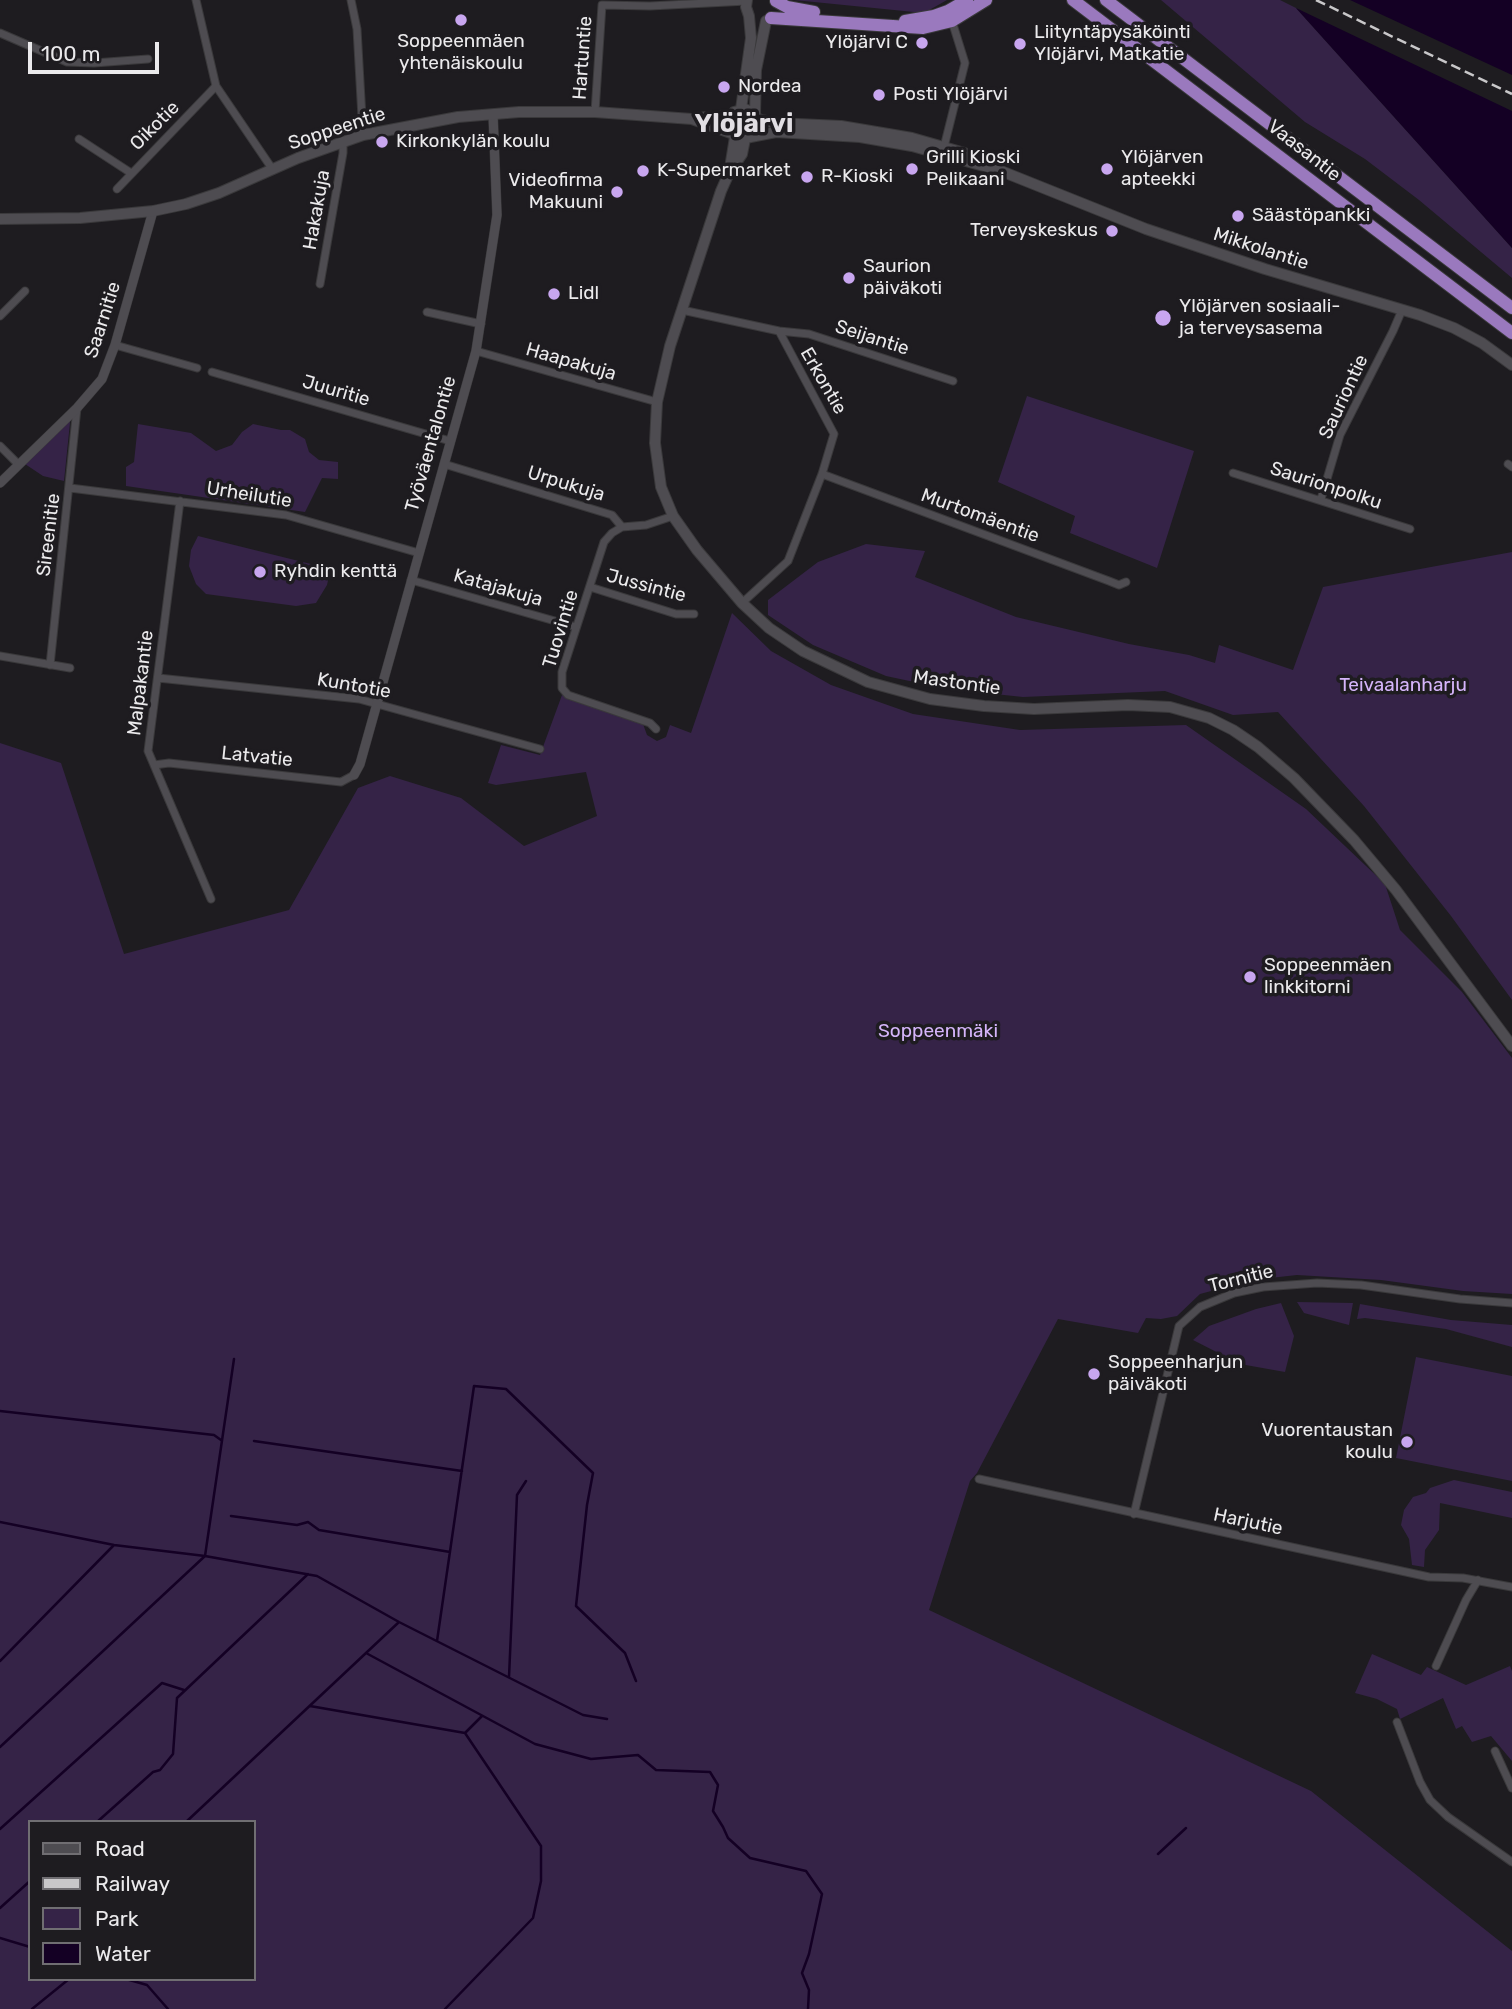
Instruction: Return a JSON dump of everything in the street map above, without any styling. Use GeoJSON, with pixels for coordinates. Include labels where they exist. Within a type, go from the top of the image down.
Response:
{"type":"FeatureCollection","features":[{"type":"Feature","properties":{"kind":"highway"},"geometry":{"type":"LineString","coordinates":[[776,0],[787,7],[801,10],[906,21],[950,16],[967,0]]}},
{"type":"Feature","properties":{"kind":"highway"},"geometry":{"type":"LineString","coordinates":[[768,19],[808,19],[913,29],[986,0]]}},
{"type":"Feature","properties":{"kind":"highway","name":"Vaasantie"},"geometry":{"type":"LineString","coordinates":[[1073,0],[1512,334]]}},
{"type":"Feature","properties":{"kind":"highway","name":"Vaasantie"},"geometry":{"type":"LineString","coordinates":[[1106,0],[1512,308]]}},
{"type":"Feature","properties":{"kind":"main road"},"geometry":{"type":"LineString","coordinates":[[747,1],[751,38],[736,112],[729,123],[742,136],[759,125],[756,70],[768,19],[776,10],[776,0]]}},
{"type":"Feature","properties":{"kind":"main road"},"geometry":{"type":"LineString","coordinates":[[749,16],[757,21],[768,19]]}},
{"type":"Feature","properties":{"kind":"main road"},"geometry":{"type":"LineString","coordinates":[[736,112],[748,110],[757,116]]}},
{"type":"Feature","properties":{"kind":"main road","name":"Soppeentie"},"geometry":{"type":"LineString","coordinates":[[0,219],[80,218],[153,212],[219,193],[363,135],[444,119],[493,114],[595,112],[692,120],[742,136]]}},
{"type":"Feature","properties":{"kind":"main road","name":"Soppeentie"},"geometry":{"type":"LineString","coordinates":[[692,120],[736,112]]}},
{"type":"Feature","properties":{"kind":"main road","name":"Mikkolantie"},"geometry":{"type":"LineString","coordinates":[[757,116],[776,123],[841,126],[912,138],[1158,233],[1265,270],[1402,310],[1464,332],[1512,365]]}},
{"type":"Feature","properties":{"kind":"main road","name":"Mikkolantie"},"geometry":{"type":"LineString","coordinates":[[742,136],[776,132],[840,134],[943,151]]}},
{"type":"Feature","properties":{"kind":"main road","name":"Mastontie"},"geometry":{"type":"LineString","coordinates":[[742,136],[682,310],[657,402],[657,467],[664,496],[697,550],[742,603],[769,628],[803,651],[847,674],[889,689],[930,699],[984,706],[1034,709],[1128,705],[1170,707],[1209,718],[1233,730],[1294,778],[1354,839],[1396,890],[1512,1046]]}},
{"type":"Feature","properties":{"kind":"street"},"geometry":{"type":"LineString","coordinates":[[196,0],[216,86],[273,170]]}},
{"type":"Feature","properties":{"kind":"street"},"geometry":{"type":"LineString","coordinates":[[351,0],[357,29],[363,135]]}},
{"type":"Feature","properties":{"kind":"street","name":"Hartuntie"},"geometry":{"type":"LineString","coordinates":[[595,112],[602,5],[650,6],[747,1]]}},
{"type":"Feature","properties":{"kind":"street"},"geometry":{"type":"LineString","coordinates":[[943,151],[965,63],[950,16]]}},
{"type":"Feature","properties":{"kind":"street"},"geometry":{"type":"LineString","coordinates":[[0,33],[67,62],[148,59]]}},
{"type":"Feature","properties":{"kind":"street","name":"Oikotie"},"geometry":{"type":"LineString","coordinates":[[117,189],[216,86]]}},
{"type":"Feature","properties":{"kind":"street","name":"Työväentalontie"},"geometry":{"type":"LineString","coordinates":[[354,775],[360,764],[476,351],[498,215],[493,114]]}},
{"type":"Feature","properties":{"kind":"street"},"geometry":{"type":"LineString","coordinates":[[79,139],[131,173]]}},
{"type":"Feature","properties":{"kind":"street","name":"Hakakuja"},"geometry":{"type":"LineString","coordinates":[[320,284],[343,142]]}},
{"type":"Feature","properties":{"kind":"street","name":"Saarnitie"},"geometry":{"type":"LineString","coordinates":[[0,484],[77,408],[102,379],[115,345],[153,212]]}},
{"type":"Feature","properties":{"kind":"street"},"geometry":{"type":"LineString","coordinates":[[0,316],[25,291]]}},
{"type":"Feature","properties":{"kind":"street","name":"Erkontie"},"geometry":{"type":"LineString","coordinates":[[682,310],[779,331],[789,354],[832,428],[834,440],[788,561],[742,603]]}},
{"type":"Feature","properties":{"kind":"street","name":"Sauriontie"},"geometry":{"type":"LineString","coordinates":[[1321,499],[1340,435],[1402,310]]}},
{"type":"Feature","properties":{"kind":"street"},"geometry":{"type":"LineString","coordinates":[[427,312],[481,324]]}},
{"type":"Feature","properties":{"kind":"street","name":"Seijantie"},"geometry":{"type":"LineString","coordinates":[[779,331],[809,334],[953,381]]}},
{"type":"Feature","properties":{"kind":"street"},"geometry":{"type":"LineString","coordinates":[[115,345],[197,368]]}},
{"type":"Feature","properties":{"kind":"street","name":"Haapakuja"},"geometry":{"type":"LineString","coordinates":[[476,351],[657,402]]}},
{"type":"Feature","properties":{"kind":"street","name":"Juuritie"},"geometry":{"type":"LineString","coordinates":[[212,372],[450,440]]}},
{"type":"Feature","properties":{"kind":"street","name":"Sireenitie"},"geometry":{"type":"LineString","coordinates":[[50,665],[77,408]]}},
{"type":"Feature","properties":{"kind":"street"},"geometry":{"type":"LineString","coordinates":[[0,446],[18,464]]}},
{"type":"Feature","properties":{"kind":"street","name":"Urpukuja"},"geometry":{"type":"LineString","coordinates":[[444,464],[612,515],[622,527],[646,525],[674,516]]}},
{"type":"Feature","properties":{"kind":"street","name":"Saurionpolku"},"geometry":{"type":"LineString","coordinates":[[1233,473],[1410,529]]}},
{"type":"Feature","properties":{"kind":"street","name":"Murtomäentie"},"geometry":{"type":"LineString","coordinates":[[822,474],[1119,585],[1126,582]]}},
{"type":"Feature","properties":{"kind":"street","name":"Urheilutie"},"geometry":{"type":"LineString","coordinates":[[70,488],[286,515],[419,553]]}},
{"type":"Feature","properties":{"kind":"street","name":"Malpakantie"},"geometry":{"type":"LineString","coordinates":[[180,501],[148,751],[211,900]]}},
{"type":"Feature","properties":{"kind":"street","name":"Tuovintie"},"geometry":{"type":"LineString","coordinates":[[622,527],[604,542],[562,673],[562,688],[568,695],[650,723],[656,729]]}},
{"type":"Feature","properties":{"kind":"street","name":"Katajakuja"},"geometry":{"type":"LineString","coordinates":[[411,580],[576,627]]}},
{"type":"Feature","properties":{"kind":"street","name":"Jussintie"},"geometry":{"type":"LineString","coordinates":[[590,587],[676,614],[694,614]]}},
{"type":"Feature","properties":{"kind":"street"},"geometry":{"type":"LineString","coordinates":[[0,656],[70,668]]}},
{"type":"Feature","properties":{"kind":"street","name":"Kuntotie"},"geometry":{"type":"LineString","coordinates":[[158,678],[359,699],[540,749]]}},
{"type":"Feature","properties":{"kind":"street","name":"Latvatie"},"geometry":{"type":"LineString","coordinates":[[154,765],[169,763],[341,782],[354,775]]}},
{"type":"Feature","properties":{"kind":"street","name":"Tornitie"},"geometry":{"type":"LineString","coordinates":[[1134,1514],[1179,1326],[1200,1307],[1234,1293],[1263,1287],[1317,1283],[1361,1285],[1460,1299],[1512,1303]]}},
{"type":"Feature","properties":{"kind":"street","name":"Harjutie"},"geometry":{"type":"LineString","coordinates":[[979,1479],[1429,1577],[1478,1580],[1512,1587]]}},
{"type":"Feature","properties":{"kind":"street"},"geometry":{"type":"LineString","coordinates":[[1436,1666],[1478,1580]]}},
{"type":"Feature","properties":{"kind":"street"},"geometry":{"type":"LineString","coordinates":[[1397,1722],[1420,1782],[1430,1800],[1448,1817],[1512,1862]]}},
{"type":"Feature","properties":{"kind":"street"},"geometry":{"type":"LineString","coordinates":[[1495,1751],[1512,1788]]}},
{"type":"Feature","properties":{"kind":"green space"},"geometry":{"type":"Polygon","coordinates":[[[794,0],[947,0],[924,13],[794,0]]]}},
{"type":"Feature","properties":{"kind":"green space"},"geometry":{"type":"Polygon","coordinates":[[[1161,0],[1280,0],[1296,8],[1512,248],[1512,278],[1419,200],[1365,159],[1305,122],[1161,0]]]}},
{"type":"Feature","properties":{"kind":"green space"},"geometry":{"type":"Polygon","coordinates":[[[1027,396],[1194,451],[1157,568],[1070,533],[1075,516],[998,482],[1027,396]]]}},
{"type":"Feature","properties":{"kind":"green space"},"geometry":{"type":"Polygon","coordinates":[[[71,413],[64,481],[43,476],[25,464],[71,413]]]}},
{"type":"Feature","properties":{"kind":"green space"},"geometry":{"type":"Polygon","coordinates":[[[138,424],[191,433],[216,451],[232,445],[242,432],[253,424],[290,430],[305,439],[309,452],[319,460],[338,462],[338,479],[322,478],[305,512],[126,486],[126,467],[134,462],[138,424]]]}},
{"type":"Feature","properties":{"kind":"green space","name":"Ryhdin kenttä"},"geometry":{"type":"Polygon","coordinates":[[[198,536],[327,568],[327,585],[316,603],[296,606],[206,594],[196,584],[189,566],[191,550],[198,536]]]}},
{"type":"Feature","properties":{"kind":"green space","name":"Teivaalanharju"},"geometry":{"type":"Polygon","coordinates":[[[866,544],[925,551],[915,577],[1016,617],[1215,663],[1219,645],[1293,670],[1323,587],[1512,552],[1512,1000],[1451,916],[1364,806],[1278,712],[1233,715],[1165,691],[1023,697],[947,689],[886,676],[813,645],[768,615],[768,600],[818,562],[866,544]]]}},
{"type":"Feature","properties":{"kind":"green space","name":"Soppeenmäki"},"geometry":{"type":"Polygon","coordinates":[[[732,613],[771,651],[831,685],[913,714],[1020,730],[1186,725],[1306,809],[1385,884],[1400,930],[1462,992],[1512,1058],[1512,1294],[1463,1291],[1381,1280],[1297,1275],[1252,1280],[1200,1294],[1177,1316],[1146,1318],[1138,1333],[1058,1319],[977,1473],[970,1481],[929,1610],[1311,1791],[1512,1951],[1512,2009],[0,2009],[0,743],[61,763],[124,954],[289,910],[358,788],[390,776],[461,798],[524,846],[597,816],[586,772],[496,785],[488,783],[501,745],[540,755],[562,695],[643,724],[647,735],[657,741],[666,737],[670,725],[691,733],[732,613]]]}},
{"type":"Feature","properties":{"kind":"green space"},"geometry":{"type":"Polygon","coordinates":[[[1297,1302],[1353,1303],[1349,1325],[1304,1313],[1297,1302]]]}},
{"type":"Feature","properties":{"kind":"green space"},"geometry":{"type":"Polygon","coordinates":[[[1281,1303],[1294,1336],[1285,1372],[1240,1364],[1193,1340],[1209,1326],[1281,1303]]]}},
{"type":"Feature","properties":{"kind":"green space"},"geometry":{"type":"Polygon","coordinates":[[[1360,1304],[1451,1320],[1512,1325],[1512,1347],[1446,1329],[1357,1319],[1360,1304]]]}},
{"type":"Feature","properties":{"kind":"green space"},"geometry":{"type":"Polygon","coordinates":[[[1416,1357],[1512,1376],[1512,1481],[1396,1458],[1416,1357]]]}},
{"type":"Feature","properties":{"kind":"green space"},"geometry":{"type":"Polygon","coordinates":[[[1454,1480],[1512,1492],[1512,1518],[1440,1503],[1439,1530],[1425,1550],[1424,1567],[1412,1565],[1409,1539],[1401,1525],[1404,1510],[1413,1497],[1454,1480]]]}},
{"type":"Feature","properties":{"kind":"green space"},"geometry":{"type":"Polygon","coordinates":[[[1372,1654],[1421,1675],[1427,1667],[1466,1685],[1510,1666],[1512,1761],[1491,1736],[1472,1742],[1462,1726],[1456,1729],[1443,1698],[1400,1719],[1397,1709],[1377,1699],[1355,1693],[1372,1654]]]}},
{"type":"Feature","properties":{"kind":"water"},"geometry":{"type":"Polygon","coordinates":[[[1350,0],[1512,0],[1512,75],[1350,0]]]}},
{"type":"Feature","properties":{"kind":"water"},"geometry":{"type":"Polygon","coordinates":[[[1296,8],[1512,111],[1512,248],[1296,8]]]}},
{"type":"Feature","properties":{"kind":"waterway"},"geometry":{"type":"LineString","coordinates":[[0,1747],[205,1556],[234,1359]]}},
{"type":"Feature","properties":{"kind":"waterway"},"geometry":{"type":"LineString","coordinates":[[437,1641],[474,1386],[506,1389],[593,1473],[576,1606],[625,1653],[636,1681]]}},
{"type":"Feature","properties":{"kind":"waterway"},"geometry":{"type":"LineString","coordinates":[[0,1411],[214,1435],[221,1440]]}},
{"type":"Feature","properties":{"kind":"waterway"},"geometry":{"type":"LineString","coordinates":[[254,1441],[462,1471]]}},
{"type":"Feature","properties":{"kind":"waterway"},"geometry":{"type":"LineString","coordinates":[[509,1677],[517,1495],[526,1481]]}},
{"type":"Feature","properties":{"kind":"waterway"},"geometry":{"type":"LineString","coordinates":[[231,1516],[297,1525],[308,1522],[319,1530],[450,1552]]}},
{"type":"Feature","properties":{"kind":"waterway"},"geometry":{"type":"LineString","coordinates":[[0,1522],[114,1545],[205,1556],[317,1576],[399,1622],[583,1715],[607,1719]]}},
{"type":"Feature","properties":{"kind":"waterway"},"geometry":{"type":"LineString","coordinates":[[0,1661],[113,1546]]}},
{"type":"Feature","properties":{"kind":"waterway"},"geometry":{"type":"LineString","coordinates":[[99,1820],[153,1772],[160,1770],[173,1754],[177,1698],[308,1574]]}},
{"type":"Feature","properties":{"kind":"waterway"},"geometry":{"type":"LineString","coordinates":[[188,1820],[399,1622]]}},
{"type":"Feature","properties":{"kind":"waterway"},"geometry":{"type":"LineString","coordinates":[[366,1653],[535,1744],[591,1759],[638,1755],[656,1770],[710,1772],[718,1785],[713,1811],[728,1838],[750,1858],[806,1871],[822,1894],[809,1954],[802,1973],[809,1990],[808,2009]]}},
{"type":"Feature","properties":{"kind":"waterway"},"geometry":{"type":"LineString","coordinates":[[0,1829],[162,1683],[184,1690]]}},
{"type":"Feature","properties":{"kind":"waterway"},"geometry":{"type":"LineString","coordinates":[[310,1706],[465,1733],[482,1716]]}},
{"type":"Feature","properties":{"kind":"waterway"},"geometry":{"type":"LineString","coordinates":[[445,2009],[533,1918],[541,1881],[541,1846],[465,1733]]}},
{"type":"Feature","properties":{"kind":"waterway"},"geometry":{"type":"LineString","coordinates":[[1158,1854],[1186,1828]]}},
{"type":"Feature","properties":{"kind":"waterway"},"geometry":{"type":"LineString","coordinates":[[0,1908],[28,1883]]}},
{"type":"Feature","properties":{"kind":"waterway"},"geometry":{"type":"LineString","coordinates":[[0,1938],[28,1946]]}},
{"type":"Feature","properties":{"kind":"waterway"},"geometry":{"type":"LineString","coordinates":[[32,2009],[67,1981]]}},
{"type":"Feature","properties":{"kind":"waterway"},"geometry":{"type":"LineString","coordinates":[[133,1981],[147,1985],[168,2009]]}},
{"type":"Feature","properties":{"kind":"railway"},"geometry":{"type":"LineString","coordinates":[[1316,0],[1512,94]]}},
{"type":"Feature","properties":{"kind":"place","name":"Soppeenmäen yhtenäiskoulu"},"geometry":{"type":"Point","coordinates":[461,20]}},
{"type":"Feature","properties":{"kind":"place","name":"Ylöjärvi C"},"geometry":{"type":"Point","coordinates":[922,43]}},
{"type":"Feature","properties":{"kind":"place","name":"Liityntäpysäköinti Ylöjärvi, Matkatie"},"geometry":{"type":"Point","coordinates":[1020,44]}},
{"type":"Feature","properties":{"kind":"place","name":"Nordea"},"geometry":{"type":"Point","coordinates":[724,87]}},
{"type":"Feature","properties":{"kind":"place","name":"Posti Ylöjärvi"},"geometry":{"type":"Point","coordinates":[879,95]}},
{"type":"Feature","properties":{"kind":"place","name":"Kirkonkylän koulu"},"geometry":{"type":"Point","coordinates":[382,142]}},
{"type":"Feature","properties":{"kind":"place","name":"Grilli Kioski Pelikaani"},"geometry":{"type":"Point","coordinates":[912,169]}},
{"type":"Feature","properties":{"kind":"place","name":"Ylöjärven apteekki"},"geometry":{"type":"Point","coordinates":[1107,169]}},
{"type":"Feature","properties":{"kind":"place","name":"K-Supermarket"},"geometry":{"type":"Point","coordinates":[643,171]}},
{"type":"Feature","properties":{"kind":"place","name":"R-Kioski"},"geometry":{"type":"Point","coordinates":[807,177]}},
{"type":"Feature","properties":{"kind":"place","name":"Videofirma Makuuni"},"geometry":{"type":"Point","coordinates":[617,192]}},
{"type":"Feature","properties":{"kind":"place","name":"Säästöpankki"},"geometry":{"type":"Point","coordinates":[1238,216]}},
{"type":"Feature","properties":{"kind":"place","name":"Terveyskeskus"},"geometry":{"type":"Point","coordinates":[1112,231]}},
{"type":"Feature","properties":{"kind":"place","name":"Saurion päiväkoti"},"geometry":{"type":"Point","coordinates":[849,278]}},
{"type":"Feature","properties":{"kind":"place","name":"Lidl"},"geometry":{"type":"Point","coordinates":[554,294]}},
{"type":"Feature","properties":{"kind":"place","name":"Ylöjärven sosiaali- ja terveysasema"},"geometry":{"type":"Point","coordinates":[1163,318]}},
{"type":"Feature","properties":{"kind":"place","name":"Ryhdin kenttä"},"geometry":{"type":"Point","coordinates":[260,572]}},
{"type":"Feature","properties":{"kind":"place","name":"Soppeenmäen linkkitorni"},"geometry":{"type":"Point","coordinates":[1250,977]}},
{"type":"Feature","properties":{"kind":"place","name":"Soppeenharjun päiväkoti"},"geometry":{"type":"Point","coordinates":[1094,1374]}},
{"type":"Feature","properties":{"kind":"place","name":"Vuorentaustan koulu"},"geometry":{"type":"Point","coordinates":[1407,1442]}},
{"type":"Feature","properties":{"kind":"district","name":"Ylöjärvi"},"geometry":{"type":"Point","coordinates":[744,124]}}]}
